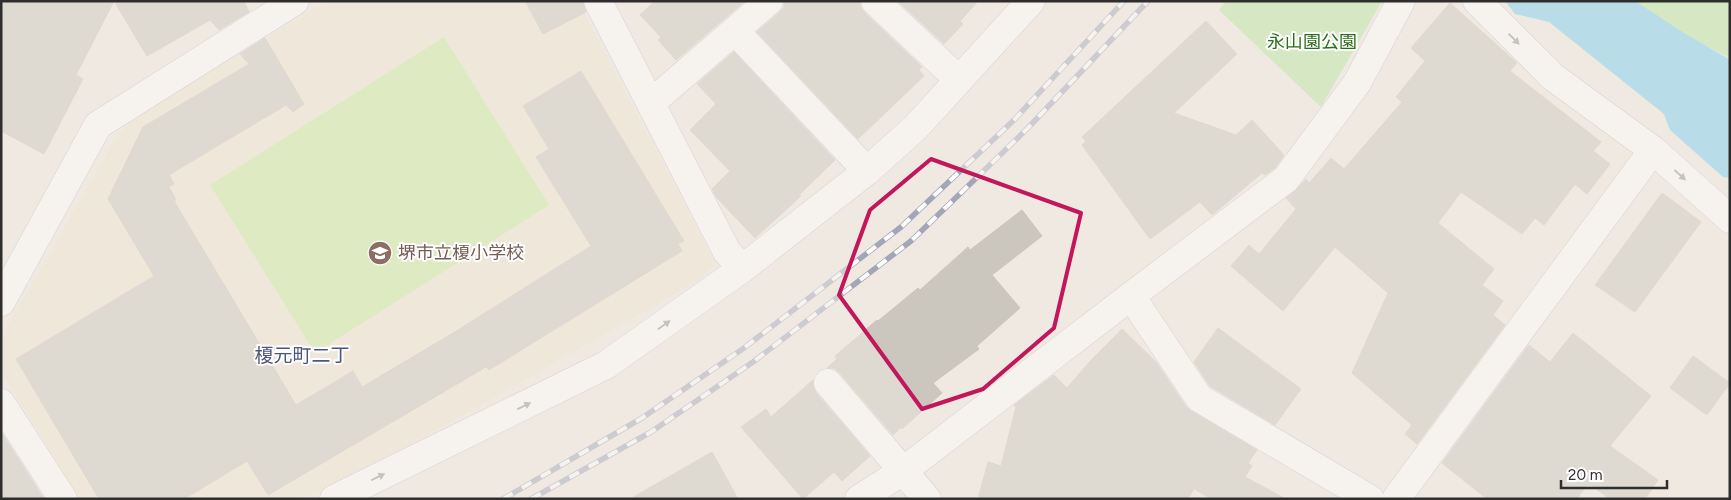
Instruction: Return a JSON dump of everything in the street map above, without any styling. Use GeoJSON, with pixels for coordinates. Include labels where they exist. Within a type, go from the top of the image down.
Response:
{"type":"FeatureCollection","features":[{"type":"Feature","properties":{"kind":"street"},"geometry":{"type":"LineString","coordinates":[[1,302],[98,125],[295,1]]}},
{"type":"Feature","properties":{"kind":"street"},"geometry":{"type":"LineString","coordinates":[[598,1],[727,252],[743,268]]}},
{"type":"Feature","properties":{"kind":"street"},"geometry":{"type":"LineString","coordinates":[[651,103],[769,1]]}},
{"type":"Feature","properties":{"kind":"street"},"geometry":{"type":"LineString","coordinates":[[875,1],[959,80]]}},
{"type":"Feature","properties":{"kind":"street"},"geometry":{"type":"LineString","coordinates":[[334,499],[606,366],[743,268],[867,171],[916,127],[1031,1]]}},
{"type":"Feature","properties":{"kind":"street"},"geometry":{"type":"LineString","coordinates":[[859,499],[902,471],[1286,179],[1357,83],[1402,1]]}},
{"type":"Feature","properties":{"kind":"street"},"geometry":{"type":"LineString","coordinates":[[1479,3],[1553,77],[1652,150],[1730,219]]}},
{"type":"Feature","properties":{"kind":"street"},"geometry":{"type":"LineString","coordinates":[[735,31],[867,171]]}},
{"type":"Feature","properties":{"kind":"street"},"geometry":{"type":"LineString","coordinates":[[1396,499],[1652,150]]}},
{"type":"Feature","properties":{"kind":"street"},"geometry":{"type":"LineString","coordinates":[[1131,296],[1199,398],[1370,499]]}},
{"type":"Feature","properties":{"kind":"street"},"geometry":{"type":"LineString","coordinates":[[828,383],[927,499]]}},
{"type":"Feature","properties":{"kind":"street"},"geometry":{"type":"LineString","coordinates":[[1,403],[63,499]]}},
{"type":"Feature","properties":{"kind":"highlighted area"},"geometry":{"type":"Polygon","coordinates":[[[931,159],[1081,213],[1054,328],[983,389],[922,409],[839,295],[870,210],[931,159]]]}},
{"type":"Feature","properties":{"kind":"shaded area","name":"堺市立榎小学校"},"geometry":{"type":"Polygon","coordinates":[[[326,1],[578,1],[715,263],[698,281],[359,475],[300,499],[80,499],[1,372],[1,338],[114,140],[129,122],[326,1]]]}},
{"type":"Feature","properties":{"kind":"green space","name":"永山園公園"},"geometry":{"type":"Polygon","coordinates":[[[1226,1],[1382,1],[1321,107],[1219,10],[1226,1]]]}},
{"type":"Feature","properties":{"kind":"green space"},"geometry":{"type":"Polygon","coordinates":[[[1627,1],[1730,1],[1730,58],[1698,42],[1627,1]]]}},
{"type":"Feature","properties":{"kind":"green space"},"geometry":{"type":"Polygon","coordinates":[[[444,37],[549,205],[315,353],[210,185],[444,37]]]}},
{"type":"Feature","properties":{"kind":"water"},"geometry":{"type":"Polygon","coordinates":[[[1505,1],[1635,1],[1730,60],[1730,178],[1723,177],[1670,130],[1664,114],[1549,22],[1515,14],[1505,1]]]}},
{"type":"Feature","properties":{"kind":"building"},"geometry":{"type":"Polygon","coordinates":[[[1,1],[114,1],[76,75],[83,79],[44,154],[1,131],[1,1]]]}},
{"type":"Feature","properties":{"kind":"building"},"geometry":{"type":"Polygon","coordinates":[[[114,1],[244,1],[249,12],[219,30],[210,20],[147,56],[114,1]]]}},
{"type":"Feature","properties":{"kind":"building"},"geometry":{"type":"Polygon","coordinates":[[[525,1],[583,1],[586,12],[543,34],[525,1]]]}},
{"type":"Feature","properties":{"kind":"building"},"geometry":{"type":"Polygon","coordinates":[[[655,1],[745,1],[676,60],[658,40],[661,37],[640,15],[655,1]]]}},
{"type":"Feature","properties":{"kind":"building"},"geometry":{"type":"Polygon","coordinates":[[[784,1],[860,1],[860,6],[864,12],[922,67],[919,70],[924,76],[858,139],[757,32],[779,13],[784,7],[784,1]]]}},
{"type":"Feature","properties":{"kind":"building"},"geometry":{"type":"Polygon","coordinates":[[[898,1],[978,1],[960,21],[963,24],[944,44],[898,1]]]}},
{"type":"Feature","properties":{"kind":"building"},"geometry":{"type":"Polygon","coordinates":[[[1450,3],[1517,63],[1510,71],[1601,142],[1593,151],[1610,164],[1587,194],[1575,184],[1544,225],[1535,218],[1522,234],[1461,192],[1438,223],[1494,269],[1482,285],[1503,301],[1493,315],[1505,325],[1417,444],[1405,434],[1412,425],[1352,373],[1388,293],[1335,247],[1283,311],[1231,266],[1249,245],[1259,254],[1296,209],[1286,198],[1306,179],[1309,183],[1331,158],[1344,169],[1402,102],[1396,97],[1425,61],[1411,48],[1450,3]]]}},
{"type":"Feature","properties":{"kind":"building"},"geometry":{"type":"Polygon","coordinates":[[[1206,21],[1237,54],[1174,113],[1236,135],[1252,120],[1284,155],[1275,168],[1265,175],[1262,173],[1212,215],[1200,202],[1150,239],[1082,145],[1086,141],[1082,137],[1206,21]]]}},
{"type":"Feature","properties":{"kind":"building"},"geometry":{"type":"Polygon","coordinates":[[[265,38],[304,104],[293,112],[286,105],[169,175],[174,184],[169,187],[176,200],[174,201],[296,405],[353,371],[362,387],[453,333],[591,246],[536,157],[549,149],[523,106],[581,71],[684,241],[678,244],[682,251],[489,370],[486,367],[268,495],[247,461],[184,499],[99,499],[16,359],[154,276],[108,199],[143,127],[249,64],[240,54],[265,38]]]}},
{"type":"Feature","properties":{"kind":"building"},"geometry":{"type":"Polygon","coordinates":[[[734,52],[835,160],[799,195],[801,196],[755,238],[717,198],[712,189],[730,171],[690,130],[716,104],[697,84],[734,52]]]}},
{"type":"Feature","properties":{"kind":"building"},"geometry":{"type":"Polygon","coordinates":[[[1662,193],[1701,222],[1635,312],[1595,285],[1662,193]]]}},
{"type":"Feature","properties":{"kind":"building"},"geometry":{"type":"Polygon","coordinates":[[[1022,210],[1042,236],[992,275],[1020,308],[977,346],[979,349],[933,383],[942,393],[893,435],[840,373],[834,368],[827,368],[837,359],[835,356],[877,320],[918,288],[920,290],[968,247],[970,250],[1022,210]]]}},
{"type":"Feature","properties":{"kind":"building"},"geometry":{"type":"Polygon","coordinates":[[[1218,328],[1301,389],[1275,425],[1210,386],[1194,362],[1218,328]]]}},
{"type":"Feature","properties":{"kind":"building"},"geometry":{"type":"Polygon","coordinates":[[[1122,329],[1156,362],[1186,407],[1257,450],[1248,463],[1252,466],[1245,477],[1286,499],[1212,499],[1194,489],[1188,499],[978,499],[988,462],[1001,466],[1016,407],[1014,405],[1054,375],[1067,388],[1122,329]]]}},
{"type":"Feature","properties":{"kind":"building"},"geometry":{"type":"Polygon","coordinates":[[[1573,333],[1651,396],[1610,446],[1658,480],[1645,499],[1610,499],[1591,485],[1590,487],[1587,485],[1577,499],[1487,499],[1442,463],[1529,345],[1550,362],[1573,333]]]}},
{"type":"Feature","properties":{"kind":"building"},"geometry":{"type":"Polygon","coordinates":[[[1693,356],[1730,383],[1707,415],[1670,388],[1693,356]]]}},
{"type":"Feature","properties":{"kind":"building"},"geometry":{"type":"Polygon","coordinates":[[[813,380],[816,393],[870,456],[842,481],[834,472],[803,499],[741,427],[766,409],[771,417],[813,380]]]}},
{"type":"Feature","properties":{"kind":"building"},"geometry":{"type":"Polygon","coordinates":[[[1,433],[3,435],[44,499],[1,499],[1,433]]]}},
{"type":"Feature","properties":{"kind":"building"},"geometry":{"type":"Polygon","coordinates":[[[712,452],[738,499],[630,499],[712,452]]]}},
{"type":"Feature","properties":{"kind":"railway"},"geometry":{"type":"LineString","coordinates":[[503,499],[642,418],[744,348],[901,227],[1015,119],[1124,1]]}},
{"type":"Feature","properties":{"kind":"railway"},"geometry":{"type":"LineString","coordinates":[[531,499],[651,432],[753,362],[911,241],[1026,130],[1148,1]]}},
{"type":"Feature","properties":{"kind":"place","name":"堺市立榎小学校"},"geometry":{"type":"Point","coordinates":[380,253]}},
{"type":"Feature","properties":{"kind":"district","name":"榎元町二丁"},"geometry":{"type":"Point","coordinates":[302,355]}}]}
